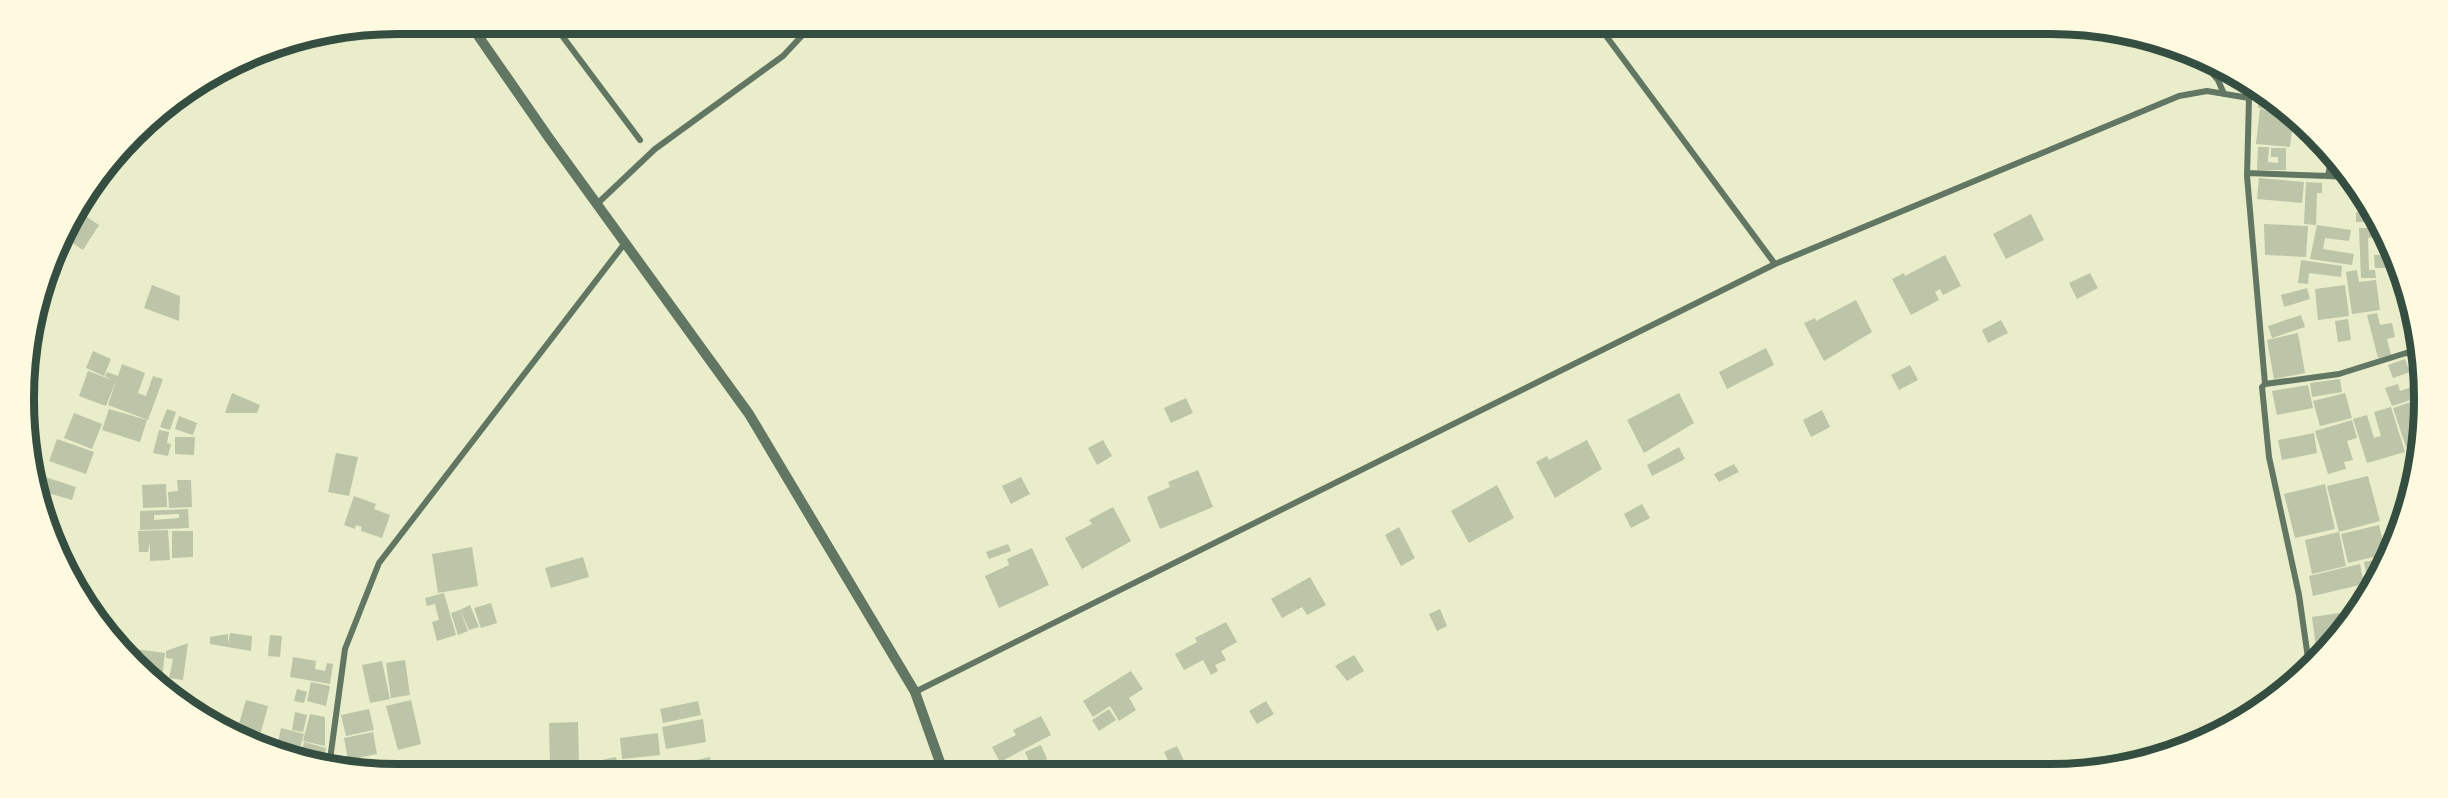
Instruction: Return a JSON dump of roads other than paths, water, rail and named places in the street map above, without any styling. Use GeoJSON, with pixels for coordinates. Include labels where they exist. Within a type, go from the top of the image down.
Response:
{"type":"FeatureCollection","features":[{"type":"Feature","properties":{"kind":"street"},"geometry":{"type":"LineString","coordinates":[[477,34],[749,414],[915,692],[941,764]]}},
{"type":"Feature","properties":{"kind":"street"},"geometry":{"type":"LineString","coordinates":[[561,34],[640,140]]}},
{"type":"Feature","properties":{"kind":"street"},"geometry":{"type":"LineString","coordinates":[[597,204],[654,149],[783,56],[804,34]]}},
{"type":"Feature","properties":{"kind":"street"},"geometry":{"type":"LineString","coordinates":[[1605,34],[1775,264]]}},
{"type":"Feature","properties":{"kind":"street"},"geometry":{"type":"LineString","coordinates":[[2213,74],[2224,94]]}},
{"type":"Feature","properties":{"kind":"street"},"geometry":{"type":"LineString","coordinates":[[915,692],[1775,264],[2179,96],[2207,91],[2249,98]]}},
{"type":"Feature","properties":{"kind":"street"},"geometry":{"type":"LineString","coordinates":[[2250,95],[2247,173],[2269,457],[2299,595],[2308,656]]}},
{"type":"Feature","properties":{"kind":"street"},"geometry":{"type":"LineString","coordinates":[[2328,176],[2330,167]]}},
{"type":"Feature","properties":{"kind":"street"},"geometry":{"type":"LineString","coordinates":[[2247,173],[2338,177]]}},
{"type":"Feature","properties":{"kind":"street"},"geometry":{"type":"LineString","coordinates":[[330,756],[345,649],[379,563],[625,242]]}},
{"type":"Feature","properties":{"kind":"street"},"geometry":{"type":"LineString","coordinates":[[2265,384],[2338,374],[2406,353],[2410,354]]}}]}
